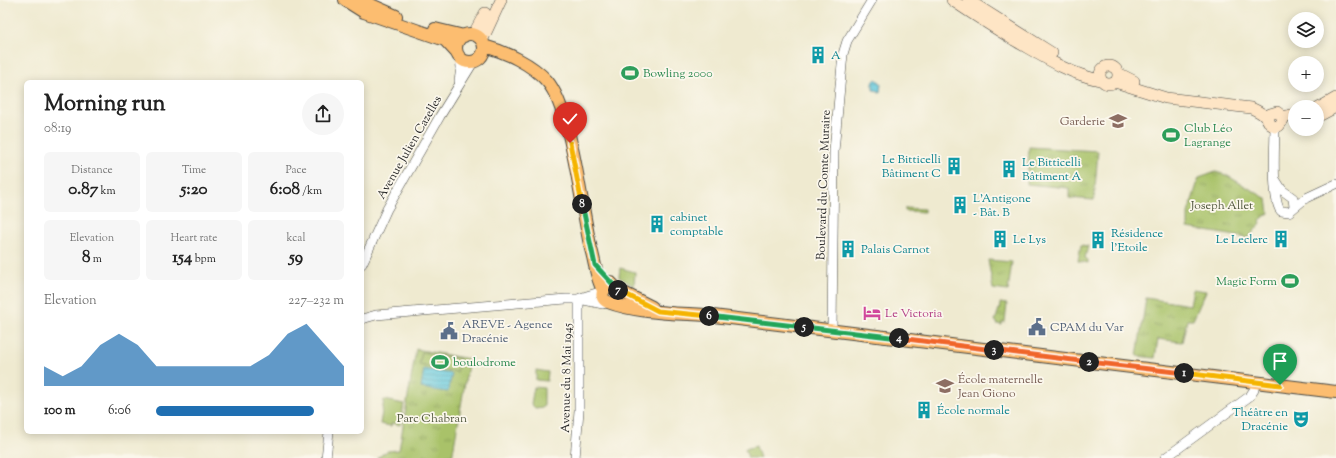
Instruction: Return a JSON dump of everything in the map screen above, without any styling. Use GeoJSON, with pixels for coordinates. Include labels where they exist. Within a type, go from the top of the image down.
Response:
{"type":"FeatureCollection","features":[{"type":"Feature","properties":{"kind":"main road"},"geometry":{"type":"LineString","coordinates":[[345,0],[364,12],[445,40],[464,60],[476,46],[501,0]]}},
{"type":"Feature","properties":{"kind":"main road"},"geometry":{"type":"LineString","coordinates":[[360,0],[404,18],[448,33],[476,46],[515,59],[526,64],[547,80],[555,91],[570,143],[595,265],[609,294],[658,311],[832,330],[1336,392]]}},
{"type":"Feature","properties":{"kind":"main road"},"geometry":{"type":"LineString","coordinates":[[476,46],[492,0]]}},
{"type":"Feature","properties":{"kind":"main road"},"geometry":{"type":"LineString","coordinates":[[952,0],[1060,66],[1080,75],[1100,75]]}},
{"type":"Feature","properties":{"kind":"main road"},"geometry":{"type":"LineString","coordinates":[[968,0],[1038,45],[1080,69],[1100,75],[1107,85],[1116,78]]}},
{"type":"Feature","properties":{"kind":"main road"},"geometry":{"type":"LineString","coordinates":[[458,54],[458,43],[476,46]]}},
{"type":"Feature","properties":{"kind":"main road"},"geometry":{"type":"LineString","coordinates":[[1100,75],[1104,67],[1110,66],[1116,69],[1116,78]]}},
{"type":"Feature","properties":{"kind":"main road"},"geometry":{"type":"LineString","coordinates":[[1116,78],[1180,94],[1251,102],[1265,108],[1276,120],[1288,121]]}},
{"type":"Feature","properties":{"kind":"main road"},"geometry":{"type":"LineString","coordinates":[[1324,105],[1336,98]]}},
{"type":"Feature","properties":{"kind":"main road"},"geometry":{"type":"LineString","coordinates":[[1324,113],[1336,107]]}},
{"type":"Feature","properties":{"kind":"main road"},"geometry":{"type":"LineString","coordinates":[[1276,120],[1288,116]]}},
{"type":"Feature","properties":{"kind":"street","name":"Boulevard du Comte Muraire"},"geometry":{"type":"LineString","coordinates":[[832,330],[834,151],[843,54],[846,41],[872,0]]}},
{"type":"Feature","properties":{"kind":"street","name":"Avenue Julien Cazelles"},"geometry":{"type":"LineString","coordinates":[[364,259],[387,209],[454,92],[476,46]]}},
{"type":"Feature","properties":{"kind":"street","name":"Avenue Julien Cazelles"},"geometry":{"type":"LineString","coordinates":[[454,92],[460,77],[458,54]]}},
{"type":"Feature","properties":{"kind":"street"},"geometry":{"type":"LineString","coordinates":[[1275,179],[1291,200],[1291,211],[1284,212],[1279,209],[1274,188],[1276,120]]}},
{"type":"Feature","properties":{"kind":"street"},"geometry":{"type":"LineString","coordinates":[[1277,202],[1281,196],[1291,200],[1306,198],[1336,184]]}},
{"type":"Feature","properties":{"kind":"street"},"geometry":{"type":"LineString","coordinates":[[364,318],[376,315],[462,307],[579,299],[603,304],[609,294]]}},
{"type":"Feature","properties":{"kind":"street","name":"Avenue du 8 Mai 1945"},"geometry":{"type":"LineString","coordinates":[[575,458],[579,411],[579,299]]}},
{"type":"Feature","properties":{"kind":"street"},"geometry":{"type":"LineString","coordinates":[[364,314],[376,315]]}},
{"type":"Feature","properties":{"kind":"street"},"geometry":{"type":"LineString","coordinates":[[1165,458],[1250,396],[1254,390],[1256,382]]}},
{"type":"Feature","properties":{"kind":"street"},"geometry":{"type":"LineString","coordinates":[[326,458],[329,434]]}},
{"type":"Feature","properties":{"kind":"green space"},"geometry":{"type":"Polygon","coordinates":[[[1029,147],[1098,151],[1094,200],[1069,198],[1069,188],[1027,184],[1029,147]]]}},
{"type":"Feature","properties":{"kind":"green space","name":"Joseph Allet"},"geometry":{"type":"Polygon","coordinates":[[[1216,172],[1226,175],[1267,199],[1269,213],[1260,220],[1261,223],[1248,238],[1188,228],[1188,213],[1199,178],[1216,172]]]}},
{"type":"Feature","properties":{"kind":"green space"},"geometry":{"type":"Polygon","coordinates":[[[905,208],[924,209],[924,212],[905,211],[905,208]]]}},
{"type":"Feature","properties":{"kind":"green space"},"geometry":{"type":"Polygon","coordinates":[[[1081,245],[1088,246],[1085,258],[1088,260],[1088,263],[1078,261],[1081,245]]]}},
{"type":"Feature","properties":{"kind":"green space"},"geometry":{"type":"Polygon","coordinates":[[[988,260],[1012,262],[1008,291],[993,289],[988,260]]]}},
{"type":"Feature","properties":{"kind":"green space"},"geometry":{"type":"Polygon","coordinates":[[[620,268],[635,272],[634,286],[619,277],[620,268]]]}},
{"type":"Feature","properties":{"kind":"green space"},"geometry":{"type":"Polygon","coordinates":[[[1193,289],[1206,291],[1193,320],[1187,320],[1182,342],[1158,339],[1155,358],[1137,356],[1146,298],[1190,305],[1193,289]]]}},
{"type":"Feature","properties":{"kind":"green space"},"geometry":{"type":"Polygon","coordinates":[[[1000,303],[1007,304],[1005,322],[1002,322],[1002,325],[997,324],[995,321],[999,309],[1001,309],[1000,303]]]}},
{"type":"Feature","properties":{"kind":"green space","name":"Parc Chabran"},"geometry":{"type":"Polygon","coordinates":[[[416,349],[469,359],[452,458],[377,458],[387,451],[399,450],[416,349]]]}},
{"type":"Feature","properties":{"kind":"green space","name":"boulodrome"},"geometry":{"type":"Polygon","coordinates":[[[422,352],[460,359],[457,372],[419,365],[422,352]]]}},
{"type":"Feature","properties":{"kind":"green space"},"geometry":{"type":"Polygon","coordinates":[[[536,370],[548,372],[547,381],[536,380],[536,370]]]}},
{"type":"Feature","properties":{"kind":"green space"},"geometry":{"type":"Polygon","coordinates":[[[534,387],[544,388],[544,407],[535,408],[531,404],[534,387]]]}},
{"type":"Feature","properties":{"kind":"green space"},"geometry":{"type":"Polygon","coordinates":[[[384,400],[404,404],[400,425],[392,423],[391,426],[380,424],[384,400]]]}},
{"type":"Feature","properties":{"kind":"green space"},"geometry":{"type":"Polygon","coordinates":[[[756,446],[760,458],[748,458],[745,449],[756,446]]]}},
{"type":"Feature","properties":{"kind":"water"},"geometry":{"type":"Polygon","coordinates":[[[876,79],[881,83],[880,93],[879,91],[873,90],[873,82],[876,79]]]}},
{"type":"Feature","properties":{"kind":"water"},"geometry":{"type":"Polygon","coordinates":[[[424,369],[452,374],[448,392],[421,388],[424,369]]]}},
{"type":"Feature","properties":{"kind":"place","name":"A"},"geometry":{"type":"Point","coordinates":[818,55]}},
{"type":"Feature","properties":{"kind":"place","name":"Bowling 2000"},"geometry":{"type":"Point","coordinates":[630,73]}},
{"type":"Feature","properties":{"kind":"place","name":"Garderie"},"geometry":{"type":"Point","coordinates":[1118,121]}},
{"type":"Feature","properties":{"kind":"place","name":"Club Léo Lagrange"},"geometry":{"type":"Point","coordinates":[1171,135]}},
{"type":"Feature","properties":{"kind":"place","name":"Le Bitticelli Bâtiment C"},"geometry":{"type":"Point","coordinates":[954,166]}},
{"type":"Feature","properties":{"kind":"place","name":"Le Bitticelli Bâtiment A"},"geometry":{"type":"Point","coordinates":[1009,169]}},
{"type":"Feature","properties":{"kind":"place","name":"L'Antigone - Bât. B"},"geometry":{"type":"Point","coordinates":[960,205]}},
{"type":"Feature","properties":{"kind":"place","name":"cabinet comptable"},"geometry":{"type":"Point","coordinates":[657,224]}},
{"type":"Feature","properties":{"kind":"place","name":"Le Lys"},"geometry":{"type":"Point","coordinates":[1000,239]}},
{"type":"Feature","properties":{"kind":"place","name":"Le Leclerc"},"geometry":{"type":"Point","coordinates":[1281,239]}},
{"type":"Feature","properties":{"kind":"place","name":"Résidence l'Etoile"},"geometry":{"type":"Point","coordinates":[1098,240]}},
{"type":"Feature","properties":{"kind":"place","name":"Palais Carnot"},"geometry":{"type":"Point","coordinates":[848,249]}},
{"type":"Feature","properties":{"kind":"place","name":"Magic Form"},"geometry":{"type":"Point","coordinates":[1290,281]}},
{"type":"Feature","properties":{"kind":"place","name":"Le Victoria"},"geometry":{"type":"Point","coordinates":[872,313]}},
{"type":"Feature","properties":{"kind":"place","name":"CPAM du Var"},"geometry":{"type":"Point","coordinates":[1037,327]}},
{"type":"Feature","properties":{"kind":"place","name":"AREVE - Agence Dracénie"},"geometry":{"type":"Point","coordinates":[449,331]}},
{"type":"Feature","properties":{"kind":"place","name":"boulodrome"},"geometry":{"type":"Point","coordinates":[440,362]}},
{"type":"Feature","properties":{"kind":"place","name":"École maternelle Jean Giono"},"geometry":{"type":"Point","coordinates":[945,386]}},
{"type":"Feature","properties":{"kind":"place","name":"École normale"},"geometry":{"type":"Point","coordinates":[924,410]}},
{"type":"Feature","properties":{"kind":"place","name":"Théâtre en Dracénie"},"geometry":{"type":"Point","coordinates":[1301,419]}},
{"type":"Feature","properties":{"kind":"route"},"geometry":{"type":"LineString","coordinates":[[570,143],[588,237],[595,265],[618,290],[658,311],[705,315],[919,340],[1280,385]]}}]}
